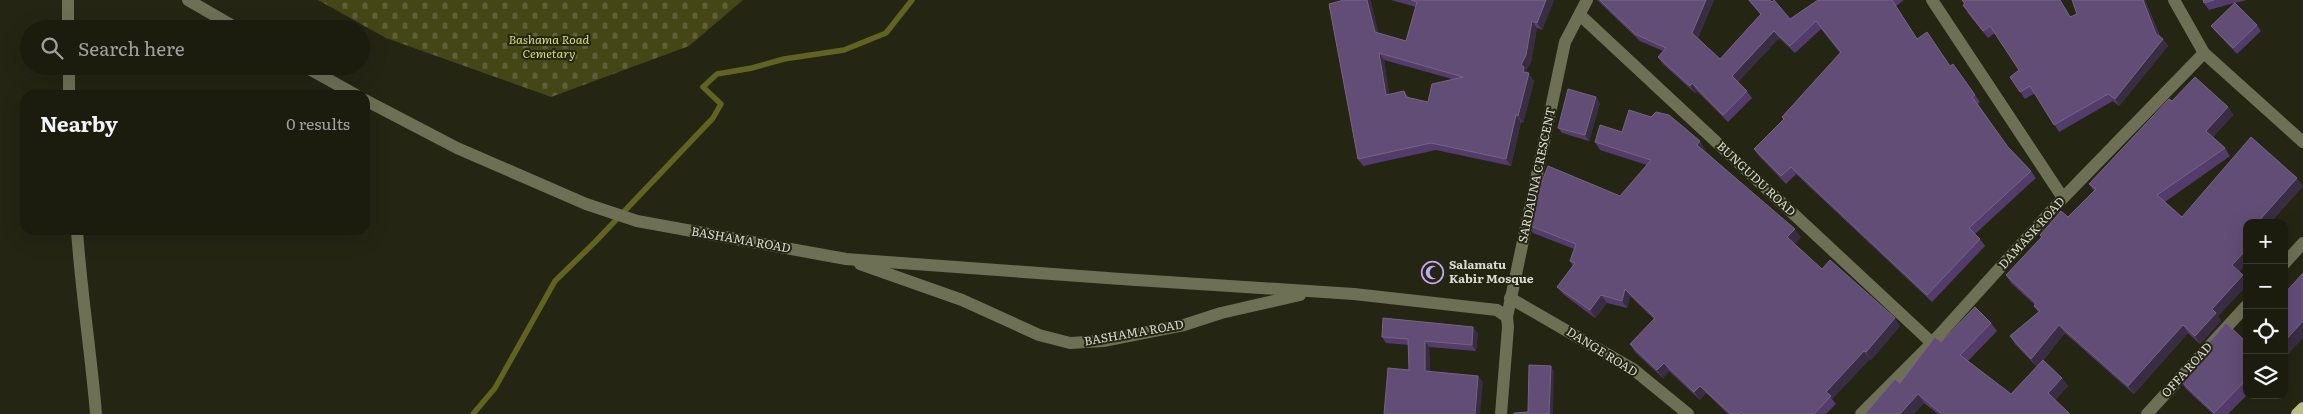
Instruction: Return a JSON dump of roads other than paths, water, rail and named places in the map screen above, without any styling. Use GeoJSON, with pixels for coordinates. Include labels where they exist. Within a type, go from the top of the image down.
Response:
{"type":"FeatureCollection","features":[{"type":"Feature","properties":{"kind":"main road"},"geometry":{"type":"LineString","coordinates":[[2297,414],[2303,408]]}},
{"type":"Feature","properties":{"kind":"street"},"geometry":{"type":"LineString","coordinates":[[68,0],[68,20]]}},
{"type":"Feature","properties":{"kind":"street"},"geometry":{"type":"LineString","coordinates":[[188,0],[222,20]]}},
{"type":"Feature","properties":{"kind":"street","name":"SARDAUNA CRESCENT"},"geometry":{"type":"LineString","coordinates":[[1501,414],[1508,327],[1506,317],[1565,42],[1587,0]]}},
{"type":"Feature","properties":{"kind":"street"},"geometry":{"type":"LineString","coordinates":[[1932,0],[2063,198]]}},
{"type":"Feature","properties":{"kind":"street"},"geometry":{"type":"LineString","coordinates":[[2174,0],[2204,54],[2303,142]]}},
{"type":"Feature","properties":{"kind":"street","name":"BUNGUDU ROAD"},"geometry":{"type":"LineString","coordinates":[[1580,15],[1932,343]]}},
{"type":"Feature","properties":{"kind":"street","name":"DAMASK ROAD"},"geometry":{"type":"LineString","coordinates":[[1862,414],[1932,343],[2063,198],[2204,54]]}},
{"type":"Feature","properties":{"kind":"street"},"geometry":{"type":"LineString","coordinates":[[68,75],[69,90]]}},
{"type":"Feature","properties":{"kind":"street"},"geometry":{"type":"LineString","coordinates":[[320,75],[347,90]]}},
{"type":"Feature","properties":{"kind":"street","name":"BASHAMA ROAD"},"geometry":{"type":"LineString","coordinates":[[370,103],[457,148],[586,204],[637,221],[846,259],[1354,294],[1498,310],[1506,317]]}},
{"type":"Feature","properties":{"kind":"street"},"geometry":{"type":"LineString","coordinates":[[77,235],[81,285],[92,364],[96,414]]}},
{"type":"Feature","properties":{"kind":"street"},"geometry":{"type":"LineString","coordinates":[[2288,260],[2303,243]]}},
{"type":"Feature","properties":{"kind":"street","name":"BASHAMA ROAD"},"geometry":{"type":"LineString","coordinates":[[846,259],[962,300],[1039,335],[1070,342],[1104,340],[1184,325],[1220,313],[1315,291]]}},
{"type":"Feature","properties":{"kind":"street","name":"DANGE ROAD"},"geometry":{"type":"LineString","coordinates":[[1510,298],[1633,369],[1688,414]]}},
{"type":"Feature","properties":{"kind":"street","name":"OFFA ROAD"},"geometry":{"type":"LineString","coordinates":[[2147,414],[2243,309]]}},
{"type":"Feature","properties":{"kind":"waterway"},"geometry":{"type":"LineString","coordinates":[[473,414],[495,388],[555,281],[595,242],[713,118],[721,104],[703,87],[717,74],[752,68],[784,59],[844,50],[886,33],[912,0]]}},
{"type":"Feature","properties":{"kind":"place","name":"Salamatu Kabir Mosque"},"geometry":{"type":"Point","coordinates":[1433,272]}},
{"type":"Feature","properties":{"kind":"park label","name":"Bashama Road Cemetary"},"geometry":{"type":"Point","coordinates":[549,47]}}]}
